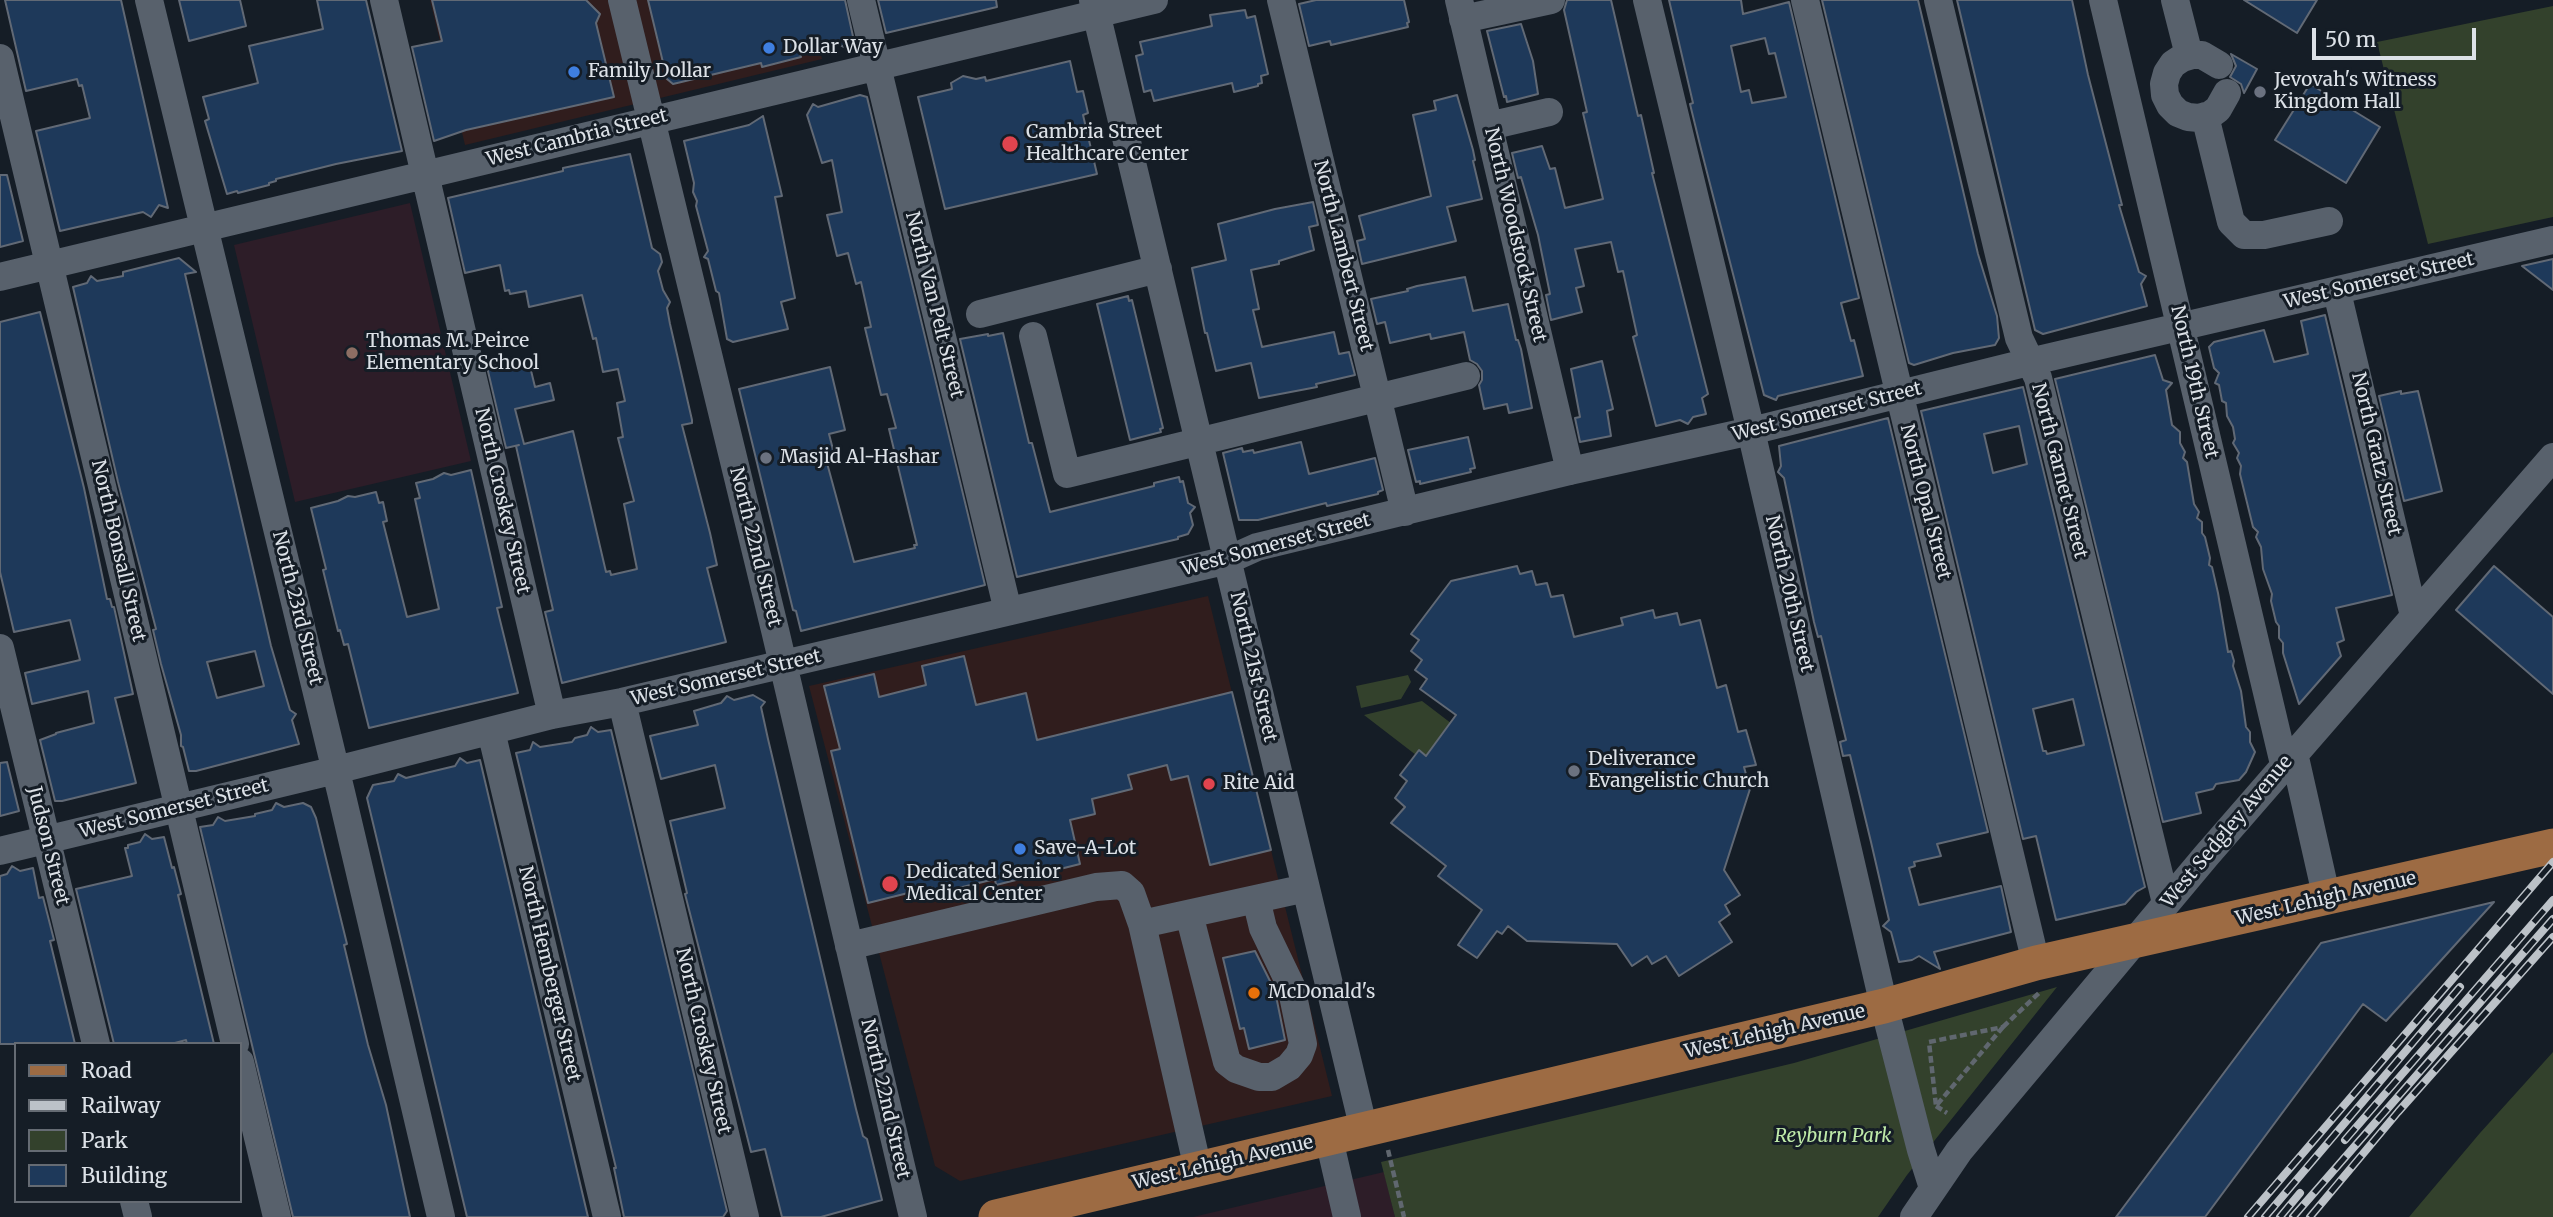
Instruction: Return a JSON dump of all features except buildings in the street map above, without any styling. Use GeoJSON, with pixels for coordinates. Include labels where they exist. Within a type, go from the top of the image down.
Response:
{"type":"FeatureCollection","features":[{"type":"Feature","properties":{"kind":"main road","name":"West Lehigh Avenue"},"geometry":{"type":"LineString","coordinates":[[996,1217],[1884,1006],[2039,977],[2133,943],[2553,846]]}},
{"type":"Feature","properties":{"kind":"street","name":"North 23rd Street"},"geometry":{"type":"LineString","coordinates":[[149,0],[336,770],[440,1217]]}},
{"type":"Feature","properties":{"kind":"street","name":"North Croskey Street"},"geometry":{"type":"LineString","coordinates":[[384,0],[552,715]]}},
{"type":"Feature","properties":{"kind":"street","name":"North 22nd Street"},"geometry":{"type":"LineString","coordinates":[[622,0],[913,1217]]}},
{"type":"Feature","properties":{"kind":"street","name":"North Van Pelt Street"},"geometry":{"type":"LineString","coordinates":[[860,0],[1007,611]]}},
{"type":"Feature","properties":{"kind":"street","name":"West Cambria Street"},"geometry":{"type":"LineString","coordinates":[[0,277],[876,66],[1094,7],[1154,0]]}},
{"type":"Feature","properties":{"kind":"street","name":"North Lambert Street"},"geometry":{"type":"LineString","coordinates":[[1280,0],[1405,512]]}},
{"type":"Feature","properties":{"kind":"street"},"geometry":{"type":"LineString","coordinates":[[1461,9],[1551,0]]}},
{"type":"Feature","properties":{"kind":"street","name":"North 20th Street"},"geometry":{"type":"LineString","coordinates":[[1647,0],[1751,431],[1884,1006],[1933,1188]]}},
{"type":"Feature","properties":{"kind":"street","name":"North Opal Street"},"geometry":{"type":"LineString","coordinates":[[1805,0],[2039,977]]}},
{"type":"Feature","properties":{"kind":"street","name":"North Garnet Street"},"geometry":{"type":"LineString","coordinates":[[1938,0],[2019,338],[2038,378],[2166,903]]}},
{"type":"Feature","properties":{"kind":"street","name":"North 19th Street"},"geometry":{"type":"LineString","coordinates":[[2104,0],[2181,327],[2289,759],[2327,899]]}},
{"type":"Feature","properties":{"kind":"street"},"geometry":{"type":"LineString","coordinates":[[2175,0],[2189,55]]}},
{"type":"Feature","properties":{"kind":"street","name":"North 21st Street"},"geometry":{"type":"LineString","coordinates":[[1094,7],[1306,888],[1373,1127]]}},
{"type":"Feature","properties":{"kind":"street","name":"North Woodstock Street"},"geometry":{"type":"LineString","coordinates":[[1461,9],[1570,471]]}},
{"type":"Feature","properties":{"kind":"street"},"geometry":{"type":"LineString","coordinates":[[2219,65],[2202,55],[2189,55],[2173,64],[2166,73],[2165,95],[2178,113],[2188,117],[2205,116],[2218,109],[2227,93]]}},
{"type":"Feature","properties":{"kind":"street","name":"North Bonsall Street"},"geometry":{"type":"LineString","coordinates":[[0,58],[235,1042]]}},
{"type":"Feature","properties":{"kind":"street"},"geometry":{"type":"LineString","coordinates":[[2128,103],[2165,95]]}},
{"type":"Feature","properties":{"kind":"street"},"geometry":{"type":"LineString","coordinates":[[1489,126],[1549,112]]}},
{"type":"Feature","properties":{"kind":"street"},"geometry":{"type":"LineString","coordinates":[[2205,116],[2231,222],[2244,235],[2264,235],[2329,220]]}},
{"type":"Feature","properties":{"kind":"street","name":"West Somerset Street"},"geometry":{"type":"LineString","coordinates":[[0,851],[552,715],[622,702],[1228,560],[1257,547],[1570,471],[1751,431],[2029,362],[2553,240]]}},
{"type":"Feature","properties":{"kind":"street"},"geometry":{"type":"LineString","coordinates":[[980,314],[1158,269]]}},
{"type":"Feature","properties":{"kind":"street","name":"North Gratz Street"},"geometry":{"type":"LineString","coordinates":[[2337,292],[2414,615]]}},
{"type":"Feature","properties":{"kind":"street"},"geometry":{"type":"LineString","coordinates":[[1033,337],[1067,474],[1466,376]]}},
{"type":"Feature","properties":{"kind":"street","name":"West Sedgley Avenue"},"geometry":{"type":"LineString","coordinates":[[1914,1217],[1959,1151],[2166,903],[2553,457]]}},
{"type":"Feature","properties":{"kind":"street","name":"Judson Street"},"geometry":{"type":"LineString","coordinates":[[0,648],[96,1042]]}},
{"type":"Feature","properties":{"kind":"street","name":"North Croskey Street"},"geometry":{"type":"LineString","coordinates":[[622,702],[745,1217]]}},
{"type":"Feature","properties":{"kind":"street","name":"North Hemberger Street"},"geometry":{"type":"LineString","coordinates":[[491,731],[607,1217]]}},
{"type":"Feature","properties":{"kind":"street"},"geometry":{"type":"LineString","coordinates":[[849,946],[1096,887],[1122,886],[1131,893],[1142,924],[1198,1169]]}},
{"type":"Feature","properties":{"kind":"street"},"geometry":{"type":"LineString","coordinates":[[1142,924],[1306,888]]}},
{"type":"Feature","properties":{"kind":"street"},"geometry":{"type":"LineString","coordinates":[[1196,912],[1227,1062],[1236,1069],[1259,1077],[1272,1077],[1289,1067],[1300,1055],[1303,1044],[1291,986],[1263,928],[1256,899]]}},
{"type":"Feature","properties":{"kind":"street"},"geometry":{"type":"LineString","coordinates":[[242,1071],[276,1217]]}},
{"type":"Feature","properties":{"kind":"street"},"geometry":{"type":"LineString","coordinates":[[1329,1139],[1347,1217]]}},
{"type":"Feature","properties":{"kind":"path"},"geometry":{"type":"LineString","coordinates":[[1936,1106],[2003,1027],[2039,977]]}},
{"type":"Feature","properties":{"kind":"path"},"geometry":{"type":"LineString","coordinates":[[1936,1106],[1929,1042],[2003,1027]]}},
{"type":"Feature","properties":{"kind":"path"},"geometry":{"type":"LineString","coordinates":[[1936,1106],[1947,1113]]}},
{"type":"Feature","properties":{"kind":"path"},"geometry":{"type":"LineString","coordinates":[[1373,1127],[1404,1217]]}},
{"type":"Feature","properties":{"kind":"shaded area"},"geometry":{"type":"Polygon","coordinates":[[[430,0],[809,0],[822,59],[465,145],[430,0]]]}},
{"type":"Feature","properties":{"kind":"shaded area","name":"Thomas M. Peirce Elementary School"},"geometry":{"type":"Polygon","coordinates":[[[410,203],[471,461],[295,502],[234,245],[410,203]]]}},
{"type":"Feature","properties":{"kind":"shaded area"},"geometry":{"type":"Polygon","coordinates":[[[1208,596],[1332,1096],[960,1181],[935,1166],[809,686],[1208,596]]]}},
{"type":"Feature","properties":{"kind":"shaded area"},"geometry":{"type":"Polygon","coordinates":[[[1384,1172],[1395,1217],[1193,1217],[1384,1172]]]}},
{"type":"Feature","properties":{"kind":"green space"},"geometry":{"type":"Polygon","coordinates":[[[2553,6],[2553,217],[2428,244],[2377,42],[2553,6]]]}},
{"type":"Feature","properties":{"kind":"green space"},"geometry":{"type":"Polygon","coordinates":[[[1408,675],[1411,682],[1401,699],[1361,708],[1356,686],[1408,675]]]}},
{"type":"Feature","properties":{"kind":"green space"},"geometry":{"type":"Polygon","coordinates":[[[1422,701],[1460,730],[1426,756],[1416,755],[1364,715],[1422,701]]]}},
{"type":"Feature","properties":{"kind":"green space","name":"Reyburn Park"},"geometry":{"type":"Polygon","coordinates":[[[2057,987],[1907,1175],[1878,1217],[1395,1217],[1381,1162],[1794,1063],[2057,987]]]}},
{"type":"Feature","properties":{"kind":"green space"},"geometry":{"type":"Polygon","coordinates":[[[2553,1052],[2553,1217],[2409,1217],[2480,1133],[2553,1052]]]}},
{"type":"Feature","properties":{"kind":"railway"},"geometry":{"type":"LineString","coordinates":[[2248,1217],[2553,862]]}},
{"type":"Feature","properties":{"kind":"railway"},"geometry":{"type":"LineString","coordinates":[[2345,1140],[2553,900]]}},
{"type":"Feature","properties":{"kind":"railway"},"geometry":{"type":"LineString","coordinates":[[2293,1217],[2553,919]]}},
{"type":"Feature","properties":{"kind":"railway"},"geometry":{"type":"LineString","coordinates":[[2310,1217],[2398,1112],[2553,937]]}},
{"type":"Feature","properties":{"kind":"railway"},"geometry":{"type":"LineString","coordinates":[[2265,1217],[2460,987]]}},
{"type":"Feature","properties":{"kind":"railway"},"geometry":{"type":"LineString","coordinates":[[2280,1217],[2300,1193]]}},
{"type":"Feature","properties":{"kind":"place","name":"Dollar Way"},"geometry":{"type":"Point","coordinates":[769,48]}},
{"type":"Feature","properties":{"kind":"place","name":"Family Dollar"},"geometry":{"type":"Point","coordinates":[574,72]}},
{"type":"Feature","properties":{"kind":"place","name":"Jevovah's Witness Kingdom Hall"},"geometry":{"type":"Point","coordinates":[2260,92]}},
{"type":"Feature","properties":{"kind":"place","name":"Cambria Street Healthcare Center"},"geometry":{"type":"Point","coordinates":[1010,144]}},
{"type":"Feature","properties":{"kind":"place","name":"Thomas M. Peirce Elementary School"},"geometry":{"type":"Point","coordinates":[352,353]}},
{"type":"Feature","properties":{"kind":"place","name":"Masjid Al-Hashar"},"geometry":{"type":"Point","coordinates":[766,458]}},
{"type":"Feature","properties":{"kind":"place","name":"Deliverance Evangelistic Church"},"geometry":{"type":"Point","coordinates":[1574,771]}},
{"type":"Feature","properties":{"kind":"place","name":"Rite Aid"},"geometry":{"type":"Point","coordinates":[1209,784]}},
{"type":"Feature","properties":{"kind":"place","name":"Save-A-Lot"},"geometry":{"type":"Point","coordinates":[1020,849]}},
{"type":"Feature","properties":{"kind":"place","name":"Dedicated Senior Medical Center"},"geometry":{"type":"Point","coordinates":[890,884]}},
{"type":"Feature","properties":{"kind":"place","name":"McDonald's"},"geometry":{"type":"Point","coordinates":[1254,993]}}]}
